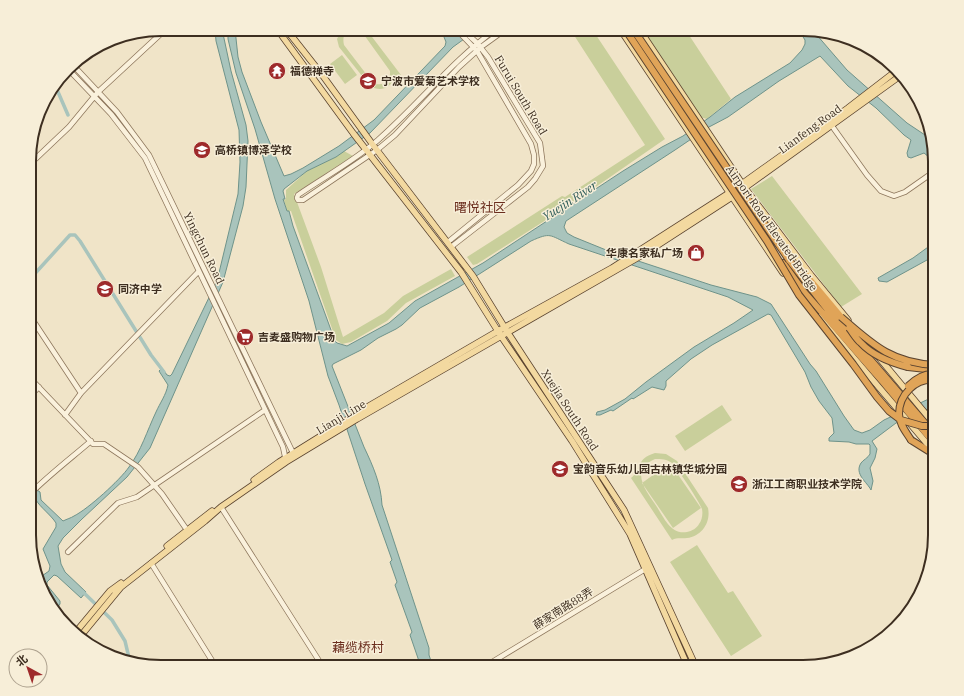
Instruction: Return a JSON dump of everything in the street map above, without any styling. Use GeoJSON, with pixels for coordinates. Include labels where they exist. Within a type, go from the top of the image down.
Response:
{"type":"FeatureCollection","features":[{"type":"Feature","properties":{"kind":"highway","name":"Airport Road Elevated Bridge"},"geometry":{"type":"LineString","coordinates":[[630,36],[767,241],[804,292],[928,436]]}},
{"type":"Feature","properties":{"kind":"highway","name":"Airport Road Elevated Bridge"},"geometry":{"type":"LineString","coordinates":[[638,36],[789,260],[827,309],[928,427]]}},
{"type":"Feature","properties":{"kind":"highway"},"geometry":{"type":"LineString","coordinates":[[767,241],[806,306],[888,411],[901,420],[922,426],[928,426]]}},
{"type":"Feature","properties":{"kind":"highway"},"geometry":{"type":"LineString","coordinates":[[789,260],[805,274],[841,317],[861,344],[888,361],[908,367],[928,369]]}},
{"type":"Feature","properties":{"kind":"highway"},"geometry":{"type":"LineString","coordinates":[[841,317],[872,344],[889,355],[907,361],[928,364]]}},
{"type":"Feature","properties":{"kind":"highway"},"geometry":{"type":"LineString","coordinates":[[928,375],[922,376],[911,383],[903,391],[899,415],[903,429],[911,440],[928,449]]}},
{"type":"Feature","properties":{"kind":"highway"},"geometry":{"type":"LineString","coordinates":[[901,402],[904,395],[912,386],[928,379]]}},
{"type":"Feature","properties":{"kind":"main road"},"geometry":{"type":"LineString","coordinates":[[282,36],[370,155]]}},
{"type":"Feature","properties":{"kind":"main road"},"geometry":{"type":"LineString","coordinates":[[292,36],[449,245]]}},
{"type":"Feature","properties":{"kind":"main road"},"geometry":{"type":"LineString","coordinates":[[625,36],[784,275],[928,445]]}},
{"type":"Feature","properties":{"kind":"main road"},"geometry":{"type":"LineString","coordinates":[[644,36],[744,186],[811,275],[928,418]]}},
{"type":"Feature","properties":{"kind":"main road","name":"Lianfeng Road"},"geometry":{"type":"LineString","coordinates":[[731,195],[832,126],[885,79],[892,74]]}},
{"type":"Feature","properties":{"kind":"main road","name":"Lianfeng Road"},"geometry":{"type":"LineString","coordinates":[[744,186],[850,109],[896,79]]}},
{"type":"Feature","properties":{"kind":"main road","name":"Xuejia South Road"},"geometry":{"type":"LineString","coordinates":[[370,155],[461,272],[500,334],[572,441],[630,534],[648,567],[693,660]]}},
{"type":"Feature","properties":{"kind":"main road","name":"Lianji Line"},"geometry":{"type":"LineString","coordinates":[[500,334],[505,327],[620,263],[731,195]]}},
{"type":"Feature","properties":{"kind":"main road","name":"Lianji Line"},"geometry":{"type":"LineString","coordinates":[[79,628],[110,591],[187,530],[285,460],[344,424],[500,334],[508,333],[644,254],[731,195]]}},
{"type":"Feature","properties":{"kind":"main road","name":"Xuejia South Road"},"geometry":{"type":"LineString","coordinates":[[449,245],[473,276],[508,333],[624,510],[685,660]]}},
{"type":"Feature","properties":{"kind":"main road"},"geometry":{"type":"LineString","coordinates":[[922,411],[928,414]]}},
{"type":"Feature","properties":{"kind":"main road","name":"Lianji Line"},"geometry":{"type":"LineString","coordinates":[[84,633],[121,587],[221,507],[285,460]]}},
{"type":"Feature","properties":{"kind":"street"},"geometry":{"type":"LineString","coordinates":[[36,158],[69,126],[98,92],[158,36]]}},
{"type":"Feature","properties":{"kind":"street","name":"Furui South Road"},"geometry":{"type":"LineString","coordinates":[[449,245],[528,187],[543,166],[540,143],[488,57],[467,36]]}},
{"type":"Feature","properties":{"kind":"street"},"geometry":{"type":"LineString","coordinates":[[486,36],[475,44],[450,68],[399,121],[373,145],[298,195],[298,200],[303,200],[377,150],[395,135],[459,67],[497,36]]}},
{"type":"Feature","properties":{"kind":"street","name":"Furui South Road"},"geometry":{"type":"LineString","coordinates":[[449,245],[518,185],[531,171],[534,164],[534,155],[531,144],[479,49]]}},
{"type":"Feature","properties":{"kind":"street","name":"Yingchun Road"},"geometry":{"type":"LineString","coordinates":[[77,69],[117,112],[149,155],[294,455]]}},
{"type":"Feature","properties":{"kind":"street","name":"Yingchun Road"},"geometry":{"type":"LineString","coordinates":[[72,74],[111,114],[145,158],[283,447],[285,460]]}},
{"type":"Feature","properties":{"kind":"street"},"geometry":{"type":"LineString","coordinates":[[832,126],[867,175],[881,191],[894,196],[905,192],[928,176]]}},
{"type":"Feature","properties":{"kind":"street"},"geometry":{"type":"LineString","coordinates":[[66,415],[81,393],[199,271]]}},
{"type":"Feature","properties":{"kind":"street"},"geometry":{"type":"LineString","coordinates":[[36,325],[81,393]]}},
{"type":"Feature","properties":{"kind":"street"},"geometry":{"type":"LineString","coordinates":[[36,384],[93,444],[104,444],[138,467],[162,494],[187,530]]}},
{"type":"Feature","properties":{"kind":"street"},"geometry":{"type":"LineString","coordinates":[[36,390],[39,387]]}},
{"type":"Feature","properties":{"kind":"street"},"geometry":{"type":"LineString","coordinates":[[68,552],[118,503],[137,497],[265,410]]}},
{"type":"Feature","properties":{"kind":"street"},"geometry":{"type":"LineString","coordinates":[[36,488],[48,476],[56,472],[91,441]]}},
{"type":"Feature","properties":{"kind":"street"},"geometry":{"type":"LineString","coordinates":[[221,507],[319,660]]}},
{"type":"Feature","properties":{"kind":"street"},"geometry":{"type":"LineString","coordinates":[[152,563],[212,660]]}},
{"type":"Feature","properties":{"kind":"street","name":"薛家南路88弄"},"geometry":{"type":"LineString","coordinates":[[495,660],[648,567]]}},
{"type":"Feature","properties":{"kind":"green space"},"geometry":{"type":"Polygon","coordinates":[[[338,36],[344,36],[343,39],[344,45],[373,83],[386,83],[390,75],[390,71],[365,36],[371,36],[401,75],[396,78],[395,77],[388,87],[377,89],[370,86],[339,47],[337,39],[338,36]]]}},
{"type":"Feature","properties":{"kind":"green space"},"geometry":{"type":"Polygon","coordinates":[[[575,36],[597,36],[665,139],[574,202],[477,264],[473,265],[467,257],[562,196],[565,197],[645,145],[575,36]]]}},
{"type":"Feature","properties":{"kind":"green space"},"geometry":{"type":"Polygon","coordinates":[[[647,36],[690,36],[731,99],[707,119],[700,117],[647,36]]]}},
{"type":"Feature","properties":{"kind":"green space"},"geometry":{"type":"Polygon","coordinates":[[[342,55],[357,75],[345,84],[330,64],[342,55]]]}},
{"type":"Feature","properties":{"kind":"green space"},"geometry":{"type":"Polygon","coordinates":[[[344,151],[353,156],[294,194],[321,267],[343,337],[384,313],[403,296],[451,269],[455,276],[406,303],[387,321],[351,342],[342,344],[336,340],[291,211],[287,211],[284,200],[286,199],[286,190],[307,171],[336,157],[344,151]]]}},
{"type":"Feature","properties":{"kind":"green space"},"geometry":{"type":"Polygon","coordinates":[[[772,176],[862,294],[841,307],[751,189],[772,176]]]}},
{"type":"Feature","properties":{"kind":"green space"},"geometry":{"type":"Polygon","coordinates":[[[722,405],[732,420],[685,451],[675,436],[722,405]]]}},
{"type":"Feature","properties":{"kind":"green space"},"geometry":{"type":"Polygon","coordinates":[[[655,453],[666,454],[677,461],[708,508],[709,513],[707,523],[701,531],[692,537],[672,540],[631,478],[637,472],[644,458],[655,453]],[[655,459],[647,464],[643,469],[641,475],[645,488],[665,521],[672,528],[677,531],[687,532],[696,528],[702,519],[702,509],[693,493],[672,463],[666,460],[655,459]]]}},
{"type":"Feature","properties":{"kind":"green space"},"geometry":{"type":"Polygon","coordinates":[[[670,463],[701,508],[673,528],[642,483],[670,463]]]}},
{"type":"Feature","properties":{"kind":"green space"},"geometry":{"type":"Polygon","coordinates":[[[697,545],[728,593],[733,591],[762,636],[731,656],[670,562],[697,545]]]}},
{"type":"Feature","properties":{"kind":"water"},"geometry":{"type":"Polygon","coordinates":[[[216,36],[224,36],[231,71],[246,125],[248,141],[246,187],[243,206],[223,282],[150,448],[127,477],[63,538],[58,546],[61,564],[65,572],[86,592],[81,598],[54,575],[47,582],[47,585],[60,601],[58,606],[45,583],[43,576],[49,571],[50,566],[43,549],[56,527],[56,523],[36,500],[37,490],[40,492],[41,500],[63,521],[73,517],[95,501],[125,473],[140,448],[167,389],[168,385],[159,371],[162,368],[167,375],[170,376],[172,374],[217,281],[238,194],[240,162],[239,130],[216,36]]]}},
{"type":"Feature","properties":{"kind":"water"},"geometry":{"type":"Polygon","coordinates":[[[228,36],[236,36],[238,57],[242,72],[284,176],[303,168],[339,146],[374,120],[445,46],[446,42],[443,36],[468,36],[453,47],[370,133],[336,157],[307,171],[283,191],[285,199],[283,199],[287,211],[289,211],[293,226],[335,341],[347,346],[389,323],[415,301],[483,263],[623,171],[683,136],[735,97],[790,63],[802,50],[805,44],[805,40],[802,36],[818,37],[847,70],[907,123],[926,136],[928,156],[924,153],[911,158],[908,157],[907,153],[911,140],[876,108],[848,86],[820,56],[779,81],[728,117],[709,127],[566,221],[564,227],[567,233],[574,237],[611,252],[711,285],[757,297],[771,304],[854,430],[862,433],[870,430],[884,420],[928,399],[928,409],[896,423],[872,441],[877,449],[875,458],[870,468],[873,481],[871,490],[862,478],[859,471],[861,463],[870,454],[870,445],[829,441],[829,438],[834,433],[832,418],[819,401],[805,372],[771,315],[768,314],[712,345],[691,359],[666,381],[664,390],[652,387],[613,411],[611,410],[600,415],[596,415],[597,412],[605,410],[625,399],[694,347],[753,310],[728,297],[569,244],[550,236],[543,236],[531,241],[459,287],[420,308],[396,329],[378,338],[361,350],[333,364],[332,366],[376,475],[382,505],[429,648],[431,660],[419,660],[410,635],[412,632],[395,585],[397,582],[390,562],[392,560],[328,376],[309,301],[275,199],[255,129],[236,73],[228,36]]]}},
{"type":"Feature","properties":{"kind":"water"},"geometry":{"type":"Polygon","coordinates":[[[928,247],[927,260],[887,282],[879,281],[878,278],[913,258],[928,247]]]}},
{"type":"Feature","properties":{"kind":"waterway"},"geometry":{"type":"LineString","coordinates":[[57,91],[68,115]]}},
{"type":"Feature","properties":{"kind":"waterway"},"geometry":{"type":"LineString","coordinates":[[36,272],[70,235],[75,235],[151,355],[164,372]]}},
{"type":"Feature","properties":{"kind":"waterway"},"geometry":{"type":"LineString","coordinates":[[82,591],[112,620],[125,641],[128,655]]}},
{"type":"Feature","properties":{"kind":"place","name":"福德禅寺"},"geometry":{"type":"Point","coordinates":[277,71]}},
{"type":"Feature","properties":{"kind":"place","name":"宁波市爱菊艺术学校"},"geometry":{"type":"Point","coordinates":[368,81]}},
{"type":"Feature","properties":{"kind":"place","name":"高桥镇博泽学校"},"geometry":{"type":"Point","coordinates":[202,150]}},
{"type":"Feature","properties":{"kind":"place","name":"华康名家私广场"},"geometry":{"type":"Point","coordinates":[696,253]}},
{"type":"Feature","properties":{"kind":"place","name":"同济中学"},"geometry":{"type":"Point","coordinates":[105,289]}},
{"type":"Feature","properties":{"kind":"place","name":"吉麦盛购物广场"},"geometry":{"type":"Point","coordinates":[245,337]}},
{"type":"Feature","properties":{"kind":"place","name":"宝韵音乐幼儿园古林镇华城分园"},"geometry":{"type":"Point","coordinates":[560,469]}},
{"type":"Feature","properties":{"kind":"place","name":"浙江工商职业技术学院"},"geometry":{"type":"Point","coordinates":[739,484]}},
{"type":"Feature","properties":{"kind":"district","name":"曙悦社区"},"geometry":{"type":"Point","coordinates":[480,207]}},
{"type":"Feature","properties":{"kind":"district","name":"藕缆桥村"},"geometry":{"type":"Point","coordinates":[358,647]}},
{"type":"Feature","properties":{"kind":"water label","name":"Yuejin River"},"geometry":{"type":"Point","coordinates":[570,201]}}]}
